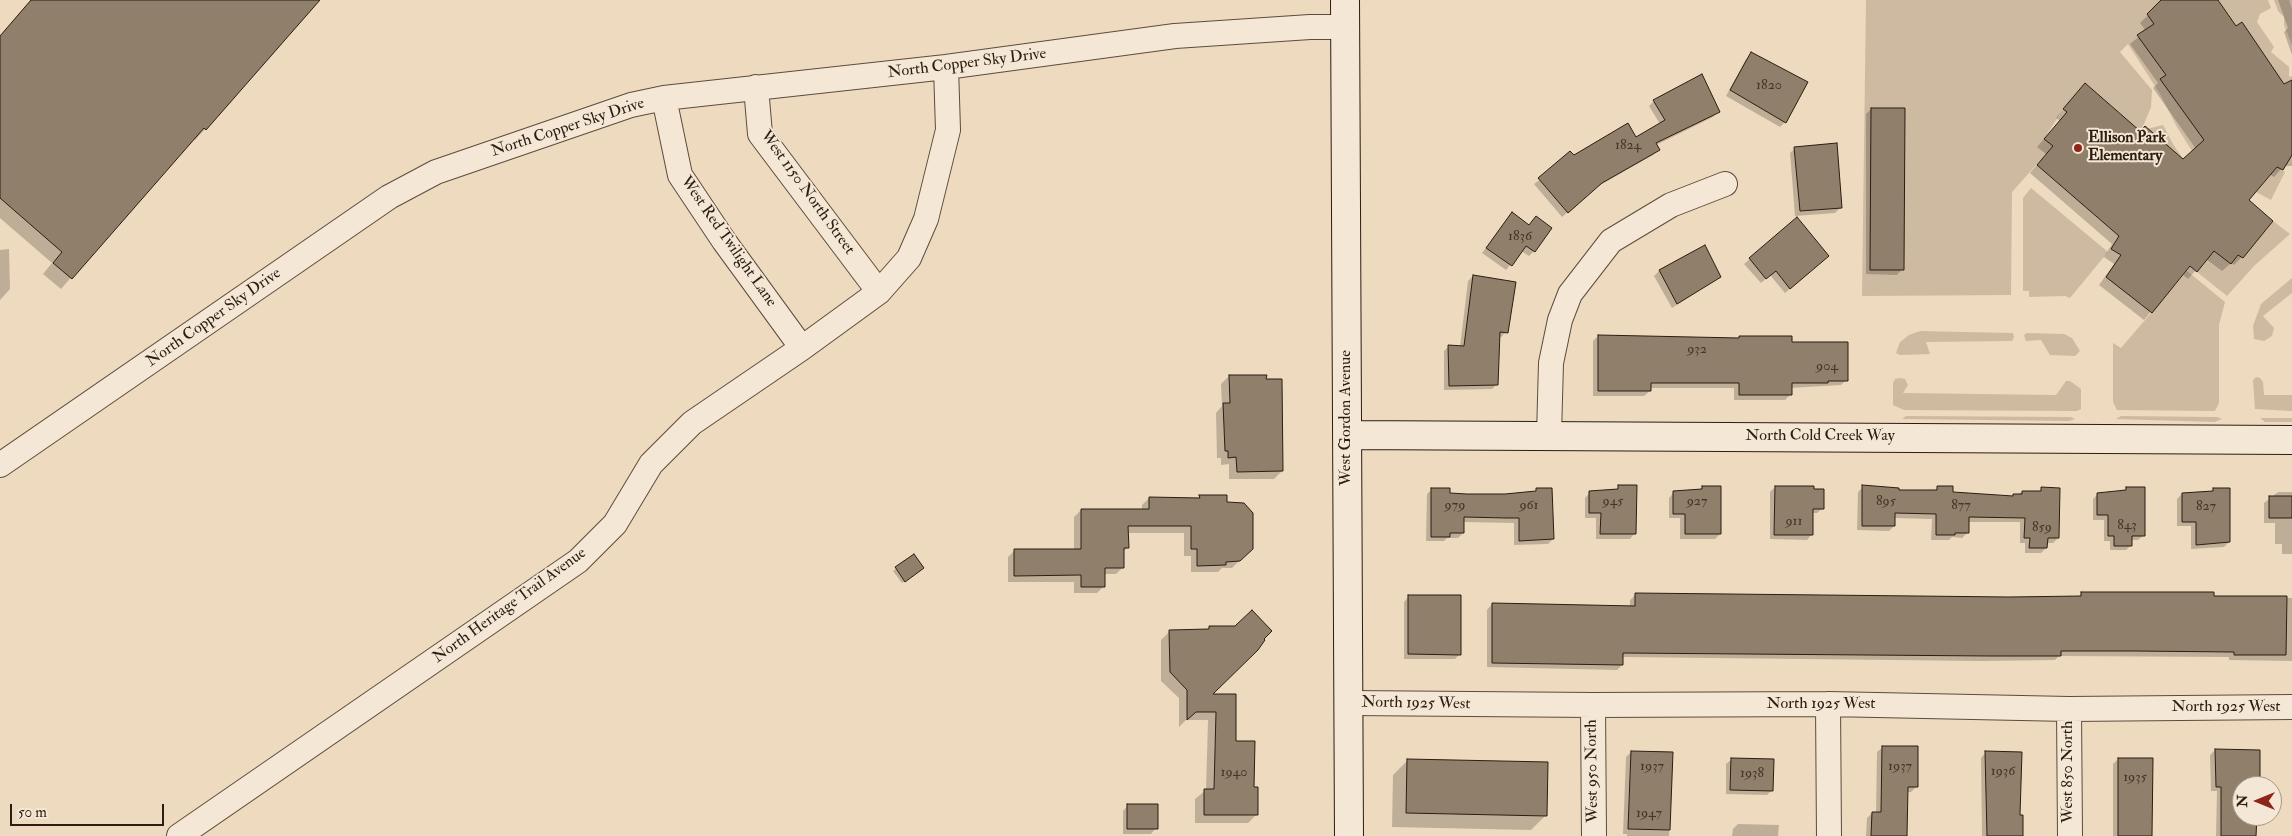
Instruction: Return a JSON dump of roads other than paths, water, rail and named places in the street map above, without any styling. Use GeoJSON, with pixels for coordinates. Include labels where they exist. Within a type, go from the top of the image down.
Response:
{"type":"FeatureCollection","features":[{"type":"Feature","properties":{"kind":"street","name":"West Gordon Avenue"},"geometry":{"type":"LineString","coordinates":[[1344,0],[1350,836]]}},
{"type":"Feature","properties":{"kind":"street","name":"North Copper Sky Drive"},"geometry":{"type":"LineString","coordinates":[[0,465],[389,197],[436,172],[631,105],[664,98],[946,67],[1175,36],[1310,27],[1345,27]]}},
{"type":"Feature","properties":{"kind":"street","name":"North Heritage Trail Avenue"},"geometry":{"type":"LineString","coordinates":[[179,836],[578,561],[615,524],[652,464],[692,422],[802,348],[880,292],[909,258],[926,219],[948,130],[946,67]]}},
{"type":"Feature","properties":{"kind":"street","name":"West 1150 North Street"},"geometry":{"type":"LineString","coordinates":[[756,87],[760,134],[880,292]]}},
{"type":"Feature","properties":{"kind":"street","name":"West Red Twilight Lane"},"geometry":{"type":"LineString","coordinates":[[664,98],[680,175],[724,241],[802,348]]}},
{"type":"Feature","properties":{"kind":"street"},"geometry":{"type":"LineString","coordinates":[[1549,435],[1551,363],[1560,320],[1570,294],[1611,241],[1671,205],[1725,184]]}},
{"type":"Feature","properties":{"kind":"street","name":"North Cold Creek Way"},"geometry":{"type":"LineString","coordinates":[[1347,435],[2292,440]]}},
{"type":"Feature","properties":{"kind":"street","name":"North 1925 West"},"geometry":{"type":"LineString","coordinates":[[1349,703],[1593,706],[1828,704],[2069,709],[2292,707]]}},
{"type":"Feature","properties":{"kind":"street"},"geometry":{"type":"LineString","coordinates":[[1828,704],[1829,836]]}},
{"type":"Feature","properties":{"kind":"street","name":"West 950 North"},"geometry":{"type":"LineString","coordinates":[[1593,706],[1594,836]]}},
{"type":"Feature","properties":{"kind":"street","name":"West 850 North"},"geometry":{"type":"LineString","coordinates":[[2069,709],[2070,836]]}},
{"type":"Feature","properties":{"kind":"place","name":"Ellison Park Elementary"},"geometry":{"type":"Point","coordinates":[2078,148]}}]}
